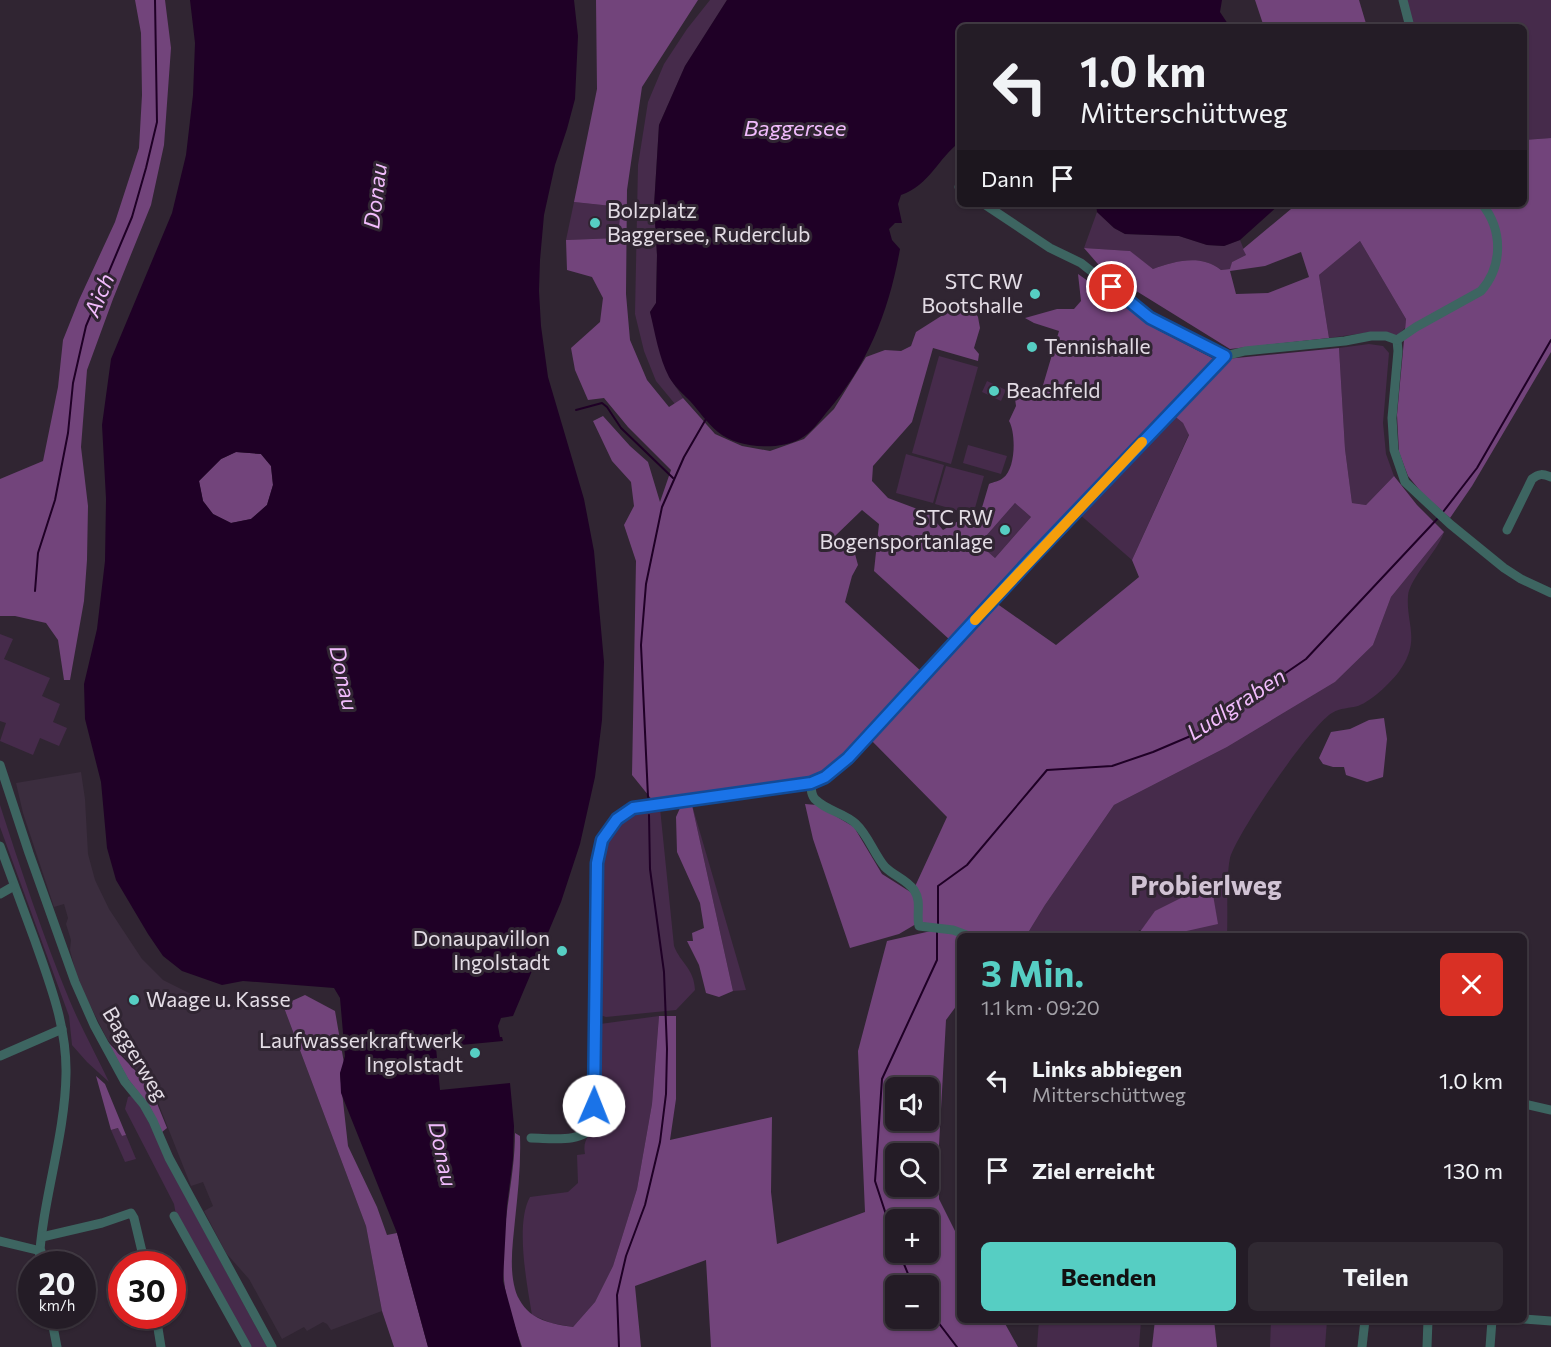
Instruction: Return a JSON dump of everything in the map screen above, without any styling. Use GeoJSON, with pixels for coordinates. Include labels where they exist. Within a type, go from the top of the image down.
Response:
{"type":"FeatureCollection","features":[{"type":"Feature","properties":{"kind":"street"},"geometry":{"type":"LineString","coordinates":[[1403,0],[1409,24]]}},
{"type":"Feature","properties":{"kind":"street"},"geometry":{"type":"LineString","coordinates":[[988,207],[1050,248],[1081,263],[1150,318],[1225,356]]}},
{"type":"Feature","properties":{"kind":"street"},"geometry":{"type":"LineString","coordinates":[[1397,340],[1481,291],[1490,282],[1498,257],[1497,242],[1491,219],[1484,207]]}},
{"type":"Feature","properties":{"kind":"street"},"geometry":{"type":"LineString","coordinates":[[531,1138],[581,1137],[590,1132],[594,1124],[597,863],[602,840],[613,823],[627,810],[811,783],[825,777],[848,758],[1040,549],[1225,356],[1245,351],[1345,341],[1371,336],[1386,336],[1397,340]]}},
{"type":"Feature","properties":{"kind":"street"},"geometry":{"type":"LineString","coordinates":[[1397,340],[1392,418],[1394,450],[1405,482],[1434,510],[1504,568],[1521,579],[1551,592]]}},
{"type":"Feature","properties":{"kind":"street"},"geometry":{"type":"LineString","coordinates":[[1507,530],[1532,479],[1542,474],[1551,477]]}},
{"type":"Feature","properties":{"kind":"street","name":"Baggerweg"},"geometry":{"type":"LineString","coordinates":[[0,765],[75,982],[94,1025],[124,1082],[144,1105],[153,1121],[169,1158],[273,1347]]}},
{"type":"Feature","properties":{"kind":"street"},"geometry":{"type":"LineString","coordinates":[[811,783],[814,800],[842,813],[857,824],[885,866],[911,886],[919,901],[919,926],[958,933]]}},
{"type":"Feature","properties":{"kind":"street"},"geometry":{"type":"LineString","coordinates":[[0,846],[54,994],[66,1060],[65,1092],[40,1251],[0,1241]]}},
{"type":"Feature","properties":{"kind":"street"},"geometry":{"type":"LineString","coordinates":[[0,894],[14,886]]}},
{"type":"Feature","properties":{"kind":"street"},"geometry":{"type":"LineString","coordinates":[[0,1056],[62,1029]]}},
{"type":"Feature","properties":{"kind":"street"},"geometry":{"type":"LineString","coordinates":[[1527,1105],[1551,1110]]}},
{"type":"Feature","properties":{"kind":"street"},"geometry":{"type":"LineString","coordinates":[[42,1237],[102,1223],[131,1213],[142,1251]]}},
{"type":"Feature","properties":{"kind":"street"},"geometry":{"type":"LineString","coordinates":[[174,1216],[248,1347]]}},
{"type":"Feature","properties":{"kind":"street"},"geometry":{"type":"LineString","coordinates":[[1527,1319],[1551,1321]]}},
{"type":"Feature","properties":{"kind":"street"},"geometry":{"type":"LineString","coordinates":[[1362,1347],[1365,1323]]}},
{"type":"Feature","properties":{"kind":"street"},"geometry":{"type":"LineString","coordinates":[[1427,1347],[1428,1323]]}},
{"type":"Feature","properties":{"kind":"street"},"geometry":{"type":"LineString","coordinates":[[1490,1347],[1492,1323]]}},
{"type":"Feature","properties":{"kind":"street"},"geometry":{"type":"LineString","coordinates":[[54,1329],[57,1347]]}},
{"type":"Feature","properties":{"kind":"street"},"geometry":{"type":"LineString","coordinates":[[158,1329],[161,1347]]}},
{"type":"Feature","properties":{"kind":"shaded area"},"geometry":{"type":"Polygon","coordinates":[[[135,0],[165,0],[171,48],[164,145],[151,205],[87,370],[81,447],[88,506],[84,601],[70,680],[64,680],[58,640],[46,623],[15,616],[0,616],[0,479],[43,461],[58,387],[63,340],[115,222],[139,148],[142,95],[141,33],[135,0]]]}},
{"type":"Feature","properties":{"kind":"shaded area"},"geometry":{"type":"Polygon","coordinates":[[[596,0],[698,0],[642,87],[627,190],[626,294],[630,340],[647,380],[669,407],[683,398],[715,434],[742,446],[770,451],[804,439],[834,409],[866,357],[885,350],[901,351],[911,346],[916,332],[968,299],[978,317],[980,328],[974,348],[979,354],[978,361],[933,348],[912,422],[873,466],[872,481],[888,498],[928,513],[943,530],[960,520],[975,519],[981,511],[989,484],[1002,479],[1007,473],[1014,451],[1013,434],[1009,421],[1016,406],[1013,384],[1041,392],[1059,331],[1025,318],[1057,309],[1074,309],[1081,301],[1078,274],[1158,330],[1216,360],[950,640],[874,571],[879,524],[862,510],[834,537],[855,554],[858,565],[852,576],[845,602],[922,672],[846,754],[825,772],[807,779],[653,801],[632,775],[636,561],[624,525],[634,506],[631,482],[612,461],[593,421],[603,416],[648,462],[660,502],[671,470],[628,427],[604,398],[588,400],[575,370],[571,348],[600,322],[603,298],[592,277],[567,270],[566,240],[618,238],[621,207],[574,202],[597,89],[596,0]],[[1015,503],[979,544],[995,558],[1031,517],[1015,503]]]}},
{"type":"Feature","properties":{"kind":"shaded area"},"geometry":{"type":"Polygon","coordinates":[[[710,0],[727,0],[685,66],[659,125],[654,206],[657,255],[656,303],[650,312],[670,378],[683,398],[675,404],[656,381],[644,351],[635,314],[638,165],[648,102],[664,64],[710,0]]]}},
{"type":"Feature","properties":{"kind":"shaded area"},"geometry":{"type":"Polygon","coordinates":[[[1255,0],[1359,0],[1366,24],[1263,24],[1255,0]]]}},
{"type":"Feature","properties":{"kind":"shaded area"},"geometry":{"type":"Polygon","coordinates":[[[1405,0],[1551,0],[1551,138],[1527,140],[1527,24],[1412,24],[1405,0]]]}},
{"type":"Feature","properties":{"kind":"shaded area"},"geometry":{"type":"Polygon","coordinates":[[[1551,138],[1551,352],[1472,486],[1450,518],[1422,493],[1408,476],[1399,452],[1397,415],[1406,319],[1360,241],[1319,275],[1329,338],[1230,349],[1104,271],[1084,248],[1130,251],[1153,269],[1188,260],[1205,262],[1221,270],[1230,269],[1232,262],[1246,255],[1243,249],[1293,207],[1527,207],[1527,140],[1551,138]],[[1301,252],[1265,266],[1230,271],[1236,294],[1268,293],[1309,277],[1301,252]]]}},
{"type":"Feature","properties":{"kind":"shaded area","name":"Bolzplatz Baggersee, Ruderclub"},"geometry":{"type":"Polygon","coordinates":[[[574,202],[621,207],[619,238],[566,240],[574,202]]]}},
{"type":"Feature","properties":{"kind":"shaded area"},"geometry":{"type":"Polygon","coordinates":[[[1097,212],[1114,228],[1125,234],[1179,236],[1207,245],[1224,246],[1240,240],[1246,255],[1232,262],[1231,269],[1221,270],[1205,262],[1188,260],[1153,269],[1129,251],[1084,248],[1097,212]]]}},
{"type":"Feature","properties":{"kind":"shaded area"},"geometry":{"type":"Polygon","coordinates":[[[1360,241],[1406,319],[1405,328],[1397,336],[1371,332],[1329,338],[1319,275],[1360,241]]]}},
{"type":"Feature","properties":{"kind":"shaded area"},"geometry":{"type":"Polygon","coordinates":[[[1369,344],[1383,346],[1389,353],[1383,423],[1386,454],[1394,476],[1366,505],[1352,503],[1345,449],[1339,348],[1369,344]]]}},
{"type":"Feature","properties":{"kind":"shaded area"},"geometry":{"type":"Polygon","coordinates":[[[1339,348],[1345,449],[1352,503],[1366,505],[1394,476],[1417,505],[1444,532],[1391,597],[1373,645],[1335,682],[1227,747],[1114,805],[1028,933],[970,933],[916,924],[899,934],[850,948],[813,839],[805,804],[817,805],[854,827],[882,874],[912,893],[947,817],[870,739],[996,603],[1056,645],[1139,577],[1132,560],[1189,435],[1183,423],[1172,414],[1226,359],[1339,348]]]}},
{"type":"Feature","properties":{"kind":"shaded area"},"geometry":{"type":"Polygon","coordinates":[[[939,356],[978,367],[951,464],[912,453],[939,356]]]}},
{"type":"Feature","properties":{"kind":"shaded area","name":"Beachfeld"},"geometry":{"type":"Polygon","coordinates":[[[987,381],[1006,390],[1001,401],[982,392],[987,381]]]}},
{"type":"Feature","properties":{"kind":"shaded area"},"geometry":{"type":"Polygon","coordinates":[[[1172,414],[1183,423],[1189,434],[1132,560],[1078,513],[1172,414]]]}},
{"type":"Feature","properties":{"kind":"shaded area"},"geometry":{"type":"Polygon","coordinates":[[[968,445],[1007,456],[1001,474],[963,463],[968,445]]]}},
{"type":"Feature","properties":{"kind":"shaded area"},"geometry":{"type":"Polygon","coordinates":[[[236,452],[261,454],[271,466],[273,485],[267,505],[251,519],[231,523],[213,514],[203,501],[199,481],[221,459],[236,452]]]}},
{"type":"Feature","properties":{"kind":"shaded area"},"geometry":{"type":"Polygon","coordinates":[[[906,454],[944,465],[933,503],[896,493],[906,454]]]}},
{"type":"Feature","properties":{"kind":"shaded area"},"geometry":{"type":"Polygon","coordinates":[[[946,466],[984,476],[973,515],[935,504],[946,466]]]}},
{"type":"Feature","properties":{"kind":"shaded area","name":"STC RW Bogensportanlage"},"geometry":{"type":"Polygon","coordinates":[[[1015,503],[1031,517],[995,558],[979,544],[1015,503]]]}},
{"type":"Feature","properties":{"kind":"shaded area"},"geometry":{"type":"Polygon","coordinates":[[[1444,532],[1410,589],[1408,606],[1411,631],[1410,648],[1399,672],[1370,699],[1358,706],[1335,711],[1322,722],[1292,758],[1246,826],[1230,858],[1227,933],[1152,933],[1139,930],[1138,933],[1028,933],[1114,805],[1227,747],[1335,682],[1373,645],[1391,597],[1444,532]]]}},
{"type":"Feature","properties":{"kind":"shaded area"},"geometry":{"type":"Polygon","coordinates":[[[0,634],[13,639],[4,659],[50,678],[42,696],[60,704],[53,722],[67,728],[59,746],[40,738],[33,755],[0,741],[6,723],[0,721],[0,634]]]}},
{"type":"Feature","properties":{"kind":"shaded area"},"geometry":{"type":"Polygon","coordinates":[[[1384,718],[1387,739],[1383,777],[1367,782],[1346,775],[1344,767],[1323,764],[1319,758],[1331,732],[1350,729],[1369,720],[1384,718]]]}},
{"type":"Feature","properties":{"kind":"shaded area"},"geometry":{"type":"Polygon","coordinates":[[[81,772],[88,854],[95,880],[109,909],[142,959],[163,980],[189,993],[213,998],[228,998],[227,1004],[237,1007],[283,1005],[366,1226],[382,1311],[331,1330],[323,1322],[307,1331],[304,1327],[282,1339],[249,1279],[226,1253],[204,1211],[213,1206],[203,1182],[191,1186],[151,1085],[107,1039],[78,981],[70,950],[71,940],[66,924],[68,918],[64,904],[54,907],[23,813],[16,783],[81,772]]]}},
{"type":"Feature","properties":{"kind":"shaded area"},"geometry":{"type":"Polygon","coordinates":[[[0,805],[59,975],[78,1020],[109,1082],[72,1045],[69,1016],[0,827],[0,805]]]}},
{"type":"Feature","properties":{"kind":"shaded area"},"geometry":{"type":"Polygon","coordinates":[[[692,805],[746,990],[733,991],[692,805]]]}},
{"type":"Feature","properties":{"kind":"shaded area"},"geometry":{"type":"Polygon","coordinates":[[[692,805],[733,991],[719,997],[706,993],[699,965],[687,941],[693,941],[692,933],[704,928],[700,903],[677,852],[676,817],[680,808],[692,805]]]}},
{"type":"Feature","properties":{"kind":"shaded area"},"geometry":{"type":"Polygon","coordinates":[[[660,808],[674,946],[690,971],[695,990],[676,1010],[606,1017],[600,1015],[599,1011],[603,852],[612,833],[624,820],[639,813],[660,808]]]}},
{"type":"Feature","properties":{"kind":"shaded area"},"geometry":{"type":"Polygon","coordinates":[[[1211,883],[1218,924],[1178,933],[1139,933],[1155,911],[1211,883]]]}},
{"type":"Feature","properties":{"kind":"shaded area"},"geometry":{"type":"Polygon","coordinates":[[[931,931],[957,934],[957,1005],[946,1020],[939,1145],[939,1143],[885,1143],[885,1197],[939,1197],[957,1235],[957,1323],[1005,1323],[1018,1347],[711,1347],[706,1260],[635,1286],[641,1347],[522,1347],[507,1297],[503,1262],[515,1133],[520,1136],[519,1178],[512,1254],[512,1272],[516,1292],[524,1307],[533,1315],[548,1322],[573,1327],[595,1302],[613,1266],[637,1189],[652,1104],[659,1016],[676,1016],[676,1099],[670,1140],[772,1117],[771,1192],[777,1244],[865,1212],[858,1051],[887,941],[931,931]]]}},
{"type":"Feature","properties":{"kind":"shaded area"},"geometry":{"type":"Polygon","coordinates":[[[305,995],[335,1011],[344,1063],[340,1074],[348,1146],[377,1207],[387,1235],[397,1233],[428,1347],[394,1347],[382,1311],[366,1226],[283,1005],[305,995]]]}},
{"type":"Feature","properties":{"kind":"shaded area"},"geometry":{"type":"Polygon","coordinates":[[[659,1016],[652,1104],[637,1189],[613,1266],[595,1302],[573,1327],[551,1323],[532,1315],[527,1287],[523,1222],[530,1197],[568,1192],[578,1183],[577,1155],[585,1154],[586,1141],[597,1122],[600,1024],[659,1016]]]}},
{"type":"Feature","properties":{"kind":"shaded area"},"geometry":{"type":"Polygon","coordinates":[[[107,1041],[150,1086],[167,1128],[162,1132],[150,1107],[128,1079],[107,1041]]]}},
{"type":"Feature","properties":{"kind":"shaded area"},"geometry":{"type":"Polygon","coordinates":[[[96,1076],[105,1084],[126,1135],[122,1136],[118,1128],[111,1130],[96,1076]]]}},
{"type":"Feature","properties":{"kind":"shaded area"},"geometry":{"type":"Polygon","coordinates":[[[131,1096],[140,1105],[190,1205],[267,1347],[251,1347],[176,1215],[174,1204],[125,1109],[128,1097],[131,1096]]]}},
{"type":"Feature","properties":{"kind":"shaded area"},"geometry":{"type":"Polygon","coordinates":[[[119,1128],[122,1136],[126,1135],[136,1159],[125,1162],[111,1130],[119,1128]]]}},
{"type":"Feature","properties":{"kind":"shaded area"},"geometry":{"type":"Polygon","coordinates":[[[1039,1323],[1141,1323],[1139,1347],[1037,1347],[1039,1323]]]}},
{"type":"Feature","properties":{"kind":"shaded area"},"geometry":{"type":"Polygon","coordinates":[[[1155,1323],[1214,1323],[1217,1347],[1152,1347],[1155,1323]]]}},
{"type":"Feature","properties":{"kind":"shaded area"},"geometry":{"type":"Polygon","coordinates":[[[1271,1323],[1327,1323],[1325,1347],[1270,1347],[1271,1323]]]}},
{"type":"Feature","properties":{"kind":"water","name":"Donau"},"geometry":{"type":"Polygon","coordinates":[[[190,0],[574,0],[578,36],[575,99],[555,165],[544,215],[539,291],[548,377],[584,499],[594,551],[604,662],[602,720],[595,777],[580,844],[561,902],[513,1016],[501,1018],[498,1026],[503,1041],[440,1047],[439,1037],[435,1037],[440,1090],[510,1083],[514,1126],[513,1159],[507,1205],[503,1281],[521,1347],[428,1347],[397,1233],[341,1093],[340,1073],[345,1056],[340,998],[334,988],[243,981],[222,985],[182,971],[163,956],[148,934],[116,880],[107,848],[101,782],[85,719],[84,684],[97,629],[105,561],[106,499],[102,425],[111,359],[172,213],[186,155],[193,95],[195,43],[190,0]],[[236,452],[221,459],[199,481],[203,501],[213,514],[231,523],[251,519],[267,505],[273,485],[271,466],[261,454],[236,452]]]}},
{"type":"Feature","properties":{"kind":"water","name":"Baggersee"},"geometry":{"type":"Polygon","coordinates":[[[727,0],[1222,0],[1220,12],[1228,24],[957,24],[957,144],[927,178],[911,191],[901,195],[898,204],[902,223],[895,223],[889,229],[892,240],[900,249],[890,294],[875,336],[854,376],[818,424],[800,439],[791,443],[769,446],[736,442],[718,432],[673,384],[663,362],[650,312],[656,303],[657,255],[654,206],[659,125],[685,66],[727,0]]]}},
{"type":"Feature","properties":{"kind":"water"},"geometry":{"type":"Polygon","coordinates":[[[1096,207],[1277,207],[1240,240],[1224,246],[1207,245],[1179,236],[1125,234],[1114,228],[1097,212],[1096,207]]]}},
{"type":"Feature","properties":{"kind":"waterway","name":"Aich"},"geometry":{"type":"LineString","coordinates":[[35,591],[38,553],[55,500],[68,433],[73,383],[86,326],[132,217],[157,122],[155,0]]}},
{"type":"Feature","properties":{"kind":"waterway","name":"Ludlgraben"},"geometry":{"type":"LineString","coordinates":[[1443,512],[1477,468],[1551,340]]}},
{"type":"Feature","properties":{"kind":"waterway"},"geometry":{"type":"LineString","coordinates":[[576,410],[602,403],[621,428],[673,478]]}},
{"type":"Feature","properties":{"kind":"waterway"},"geometry":{"type":"LineString","coordinates":[[648,797],[641,645],[646,584],[662,507],[684,457],[706,419]]}},
{"type":"Feature","properties":{"kind":"waterway","name":"Ludlgraben"},"geometry":{"type":"LineString","coordinates":[[938,924],[938,886],[967,865],[1047,770],[1112,766],[1200,732],[1306,659],[1439,517]]}},
{"type":"Feature","properties":{"kind":"waterway"},"geometry":{"type":"LineString","coordinates":[[619,1347],[617,1295],[626,1256],[645,1205],[660,1142],[666,1094],[664,972],[650,869],[649,815]]}},
{"type":"Feature","properties":{"kind":"waterway","name":"Ludlgraben"},"geometry":{"type":"LineString","coordinates":[[885,1211],[875,1181],[882,1079],[937,960],[937,930]]}},
{"type":"Feature","properties":{"kind":"waterway","name":"Ludlgraben"},"geometry":{"type":"LineString","coordinates":[[904,1263],[908,1275]]}},
{"type":"Feature","properties":{"kind":"waterway","name":"Ludlgraben"},"geometry":{"type":"LineString","coordinates":[[939,1323],[957,1347]]}},
{"type":"Feature","properties":{"kind":"slow traffic"},"geometry":{"type":"LineString","coordinates":[[975,620],[1142,442]]}},
{"type":"Feature","properties":{"kind":"place","name":"Bolzplatz Baggersee, Ruderclub"},"geometry":{"type":"Point","coordinates":[595,223]}},
{"type":"Feature","properties":{"kind":"place","name":"STC RW Bootshalle"},"geometry":{"type":"Point","coordinates":[1035,294]}},
{"type":"Feature","properties":{"kind":"place","name":"Tennishalle"},"geometry":{"type":"Point","coordinates":[1032,347]}},
{"type":"Feature","properties":{"kind":"place","name":"Beachfeld"},"geometry":{"type":"Point","coordinates":[994,391]}},
{"type":"Feature","properties":{"kind":"place","name":"STC RW Bogensportanlage"},"geometry":{"type":"Point","coordinates":[1005,530]}},
{"type":"Feature","properties":{"kind":"place","name":"Donaupavillon Ingolstadt"},"geometry":{"type":"Point","coordinates":[562,951]}},
{"type":"Feature","properties":{"kind":"place","name":"Waage u. Kasse"},"geometry":{"type":"Point","coordinates":[134,1000]}},
{"type":"Feature","properties":{"kind":"place","name":"Laufwasserkraftwerk Ingolstadt"},"geometry":{"type":"Point","coordinates":[475,1053]}},
{"type":"Feature","properties":{"kind":"district","name":"Probierlweg"},"geometry":{"type":"Point","coordinates":[1206,886]}},
{"type":"Feature","properties":{"kind":"route"},"geometry":{"type":"LineString","coordinates":[[594,1106],[597,863],[602,840],[613,823],[627,810],[633,808],[811,783],[825,777],[848,758],[1032,558],[1225,356],[1150,318],[1112,287]]}}]}
